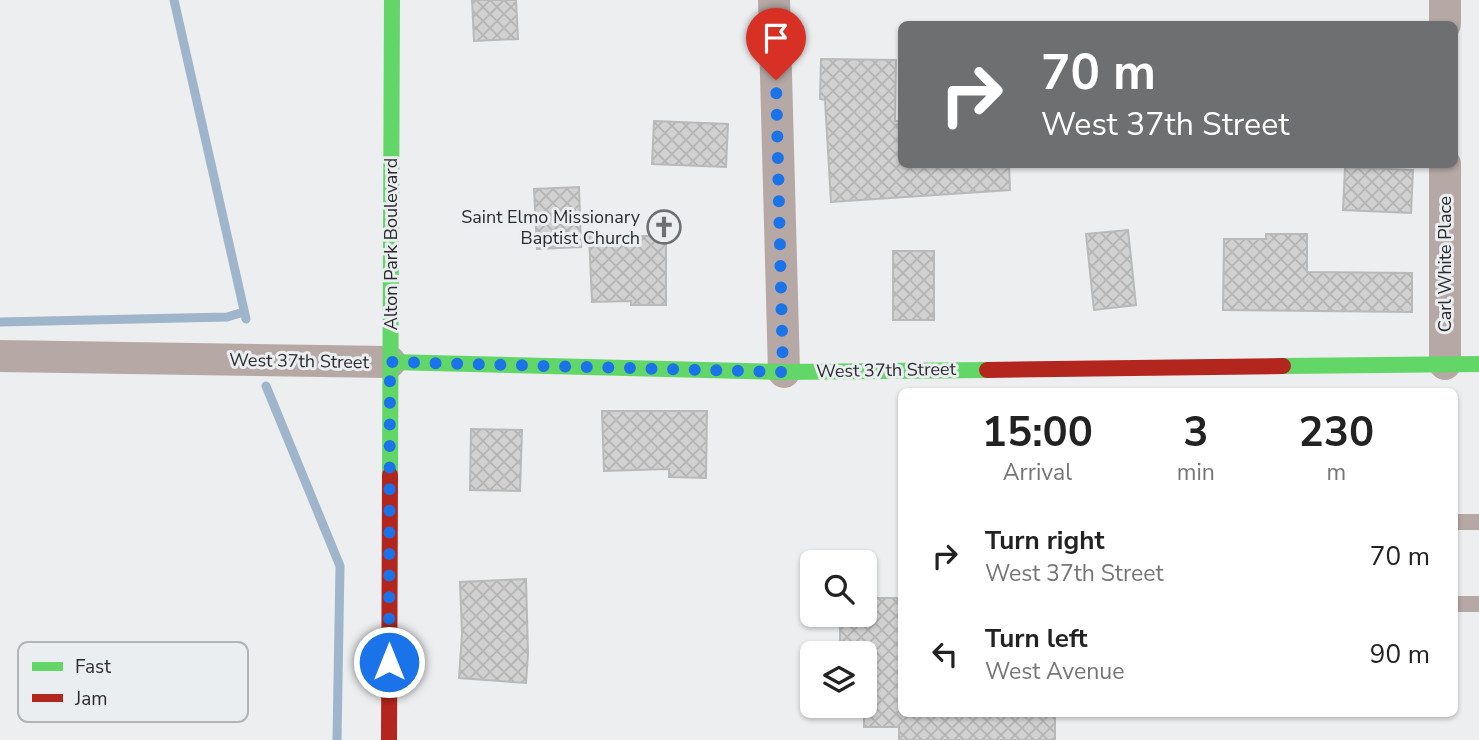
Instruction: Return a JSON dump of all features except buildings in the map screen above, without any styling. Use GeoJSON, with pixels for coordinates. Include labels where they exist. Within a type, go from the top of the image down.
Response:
{"type":"FeatureCollection","features":[{"type":"Feature","properties":{"kind":"street","name":"Alton Park Boulevard"},"geometry":{"type":"LineString","coordinates":[[389,740],[392,0]]}},
{"type":"Feature","properties":{"kind":"street"},"geometry":{"type":"LineString","coordinates":[[774,0],[783,372]]}},
{"type":"Feature","properties":{"kind":"street"},"geometry":{"type":"LineString","coordinates":[[1445,0],[1445,21]]}},
{"type":"Feature","properties":{"kind":"street","name":"Carl White Place"},"geometry":{"type":"LineString","coordinates":[[1445,168],[1445,364]]}},
{"type":"Feature","properties":{"kind":"street","name":"West 37th Street"},"geometry":{"type":"LineString","coordinates":[[0,356],[783,372],[1479,364]]}},
{"type":"Feature","properties":{"kind":"lane"},"geometry":{"type":"LineString","coordinates":[[954,370],[956,388]]}},
{"type":"Feature","properties":{"kind":"lane"},"geometry":{"type":"LineString","coordinates":[[1458,522],[1479,522]]}},
{"type":"Feature","properties":{"kind":"lane"},"geometry":{"type":"LineString","coordinates":[[1458,604],[1479,604]]}},
{"type":"Feature","properties":{"kind":"waterway"},"geometry":{"type":"LineString","coordinates":[[174,0],[246,319]]}},
{"type":"Feature","properties":{"kind":"waterway"},"geometry":{"type":"LineString","coordinates":[[0,322],[227,317],[244,312]]}},
{"type":"Feature","properties":{"kind":"waterway"},"geometry":{"type":"LineString","coordinates":[[266,386],[340,566],[337,740]]}},
{"type":"Feature","properties":{"kind":"traffic: fast"},"geometry":{"type":"LineString","coordinates":[[390,475],[392,0]]}},
{"type":"Feature","properties":{"kind":"traffic: fast"},"geometry":{"type":"LineString","coordinates":[[390,362],[784,372],[987,370]]}},
{"type":"Feature","properties":{"kind":"traffic: fast"},"geometry":{"type":"LineString","coordinates":[[1283,366],[1479,364]]}},
{"type":"Feature","properties":{"kind":"traffic: jam"},"geometry":{"type":"LineString","coordinates":[[987,370],[1283,366]]}},
{"type":"Feature","properties":{"kind":"traffic: jam"},"geometry":{"type":"LineString","coordinates":[[389,740],[390,475]]}},
{"type":"Feature","properties":{"kind":"place","name":"Saint Elmo Missionary Baptist Church"},"geometry":{"type":"Point","coordinates":[664,227]}},
{"type":"Feature","properties":{"kind":"route"},"geometry":{"type":"LineString","coordinates":[[389,662],[390,362],[783,372],[776,80]]}}]}
